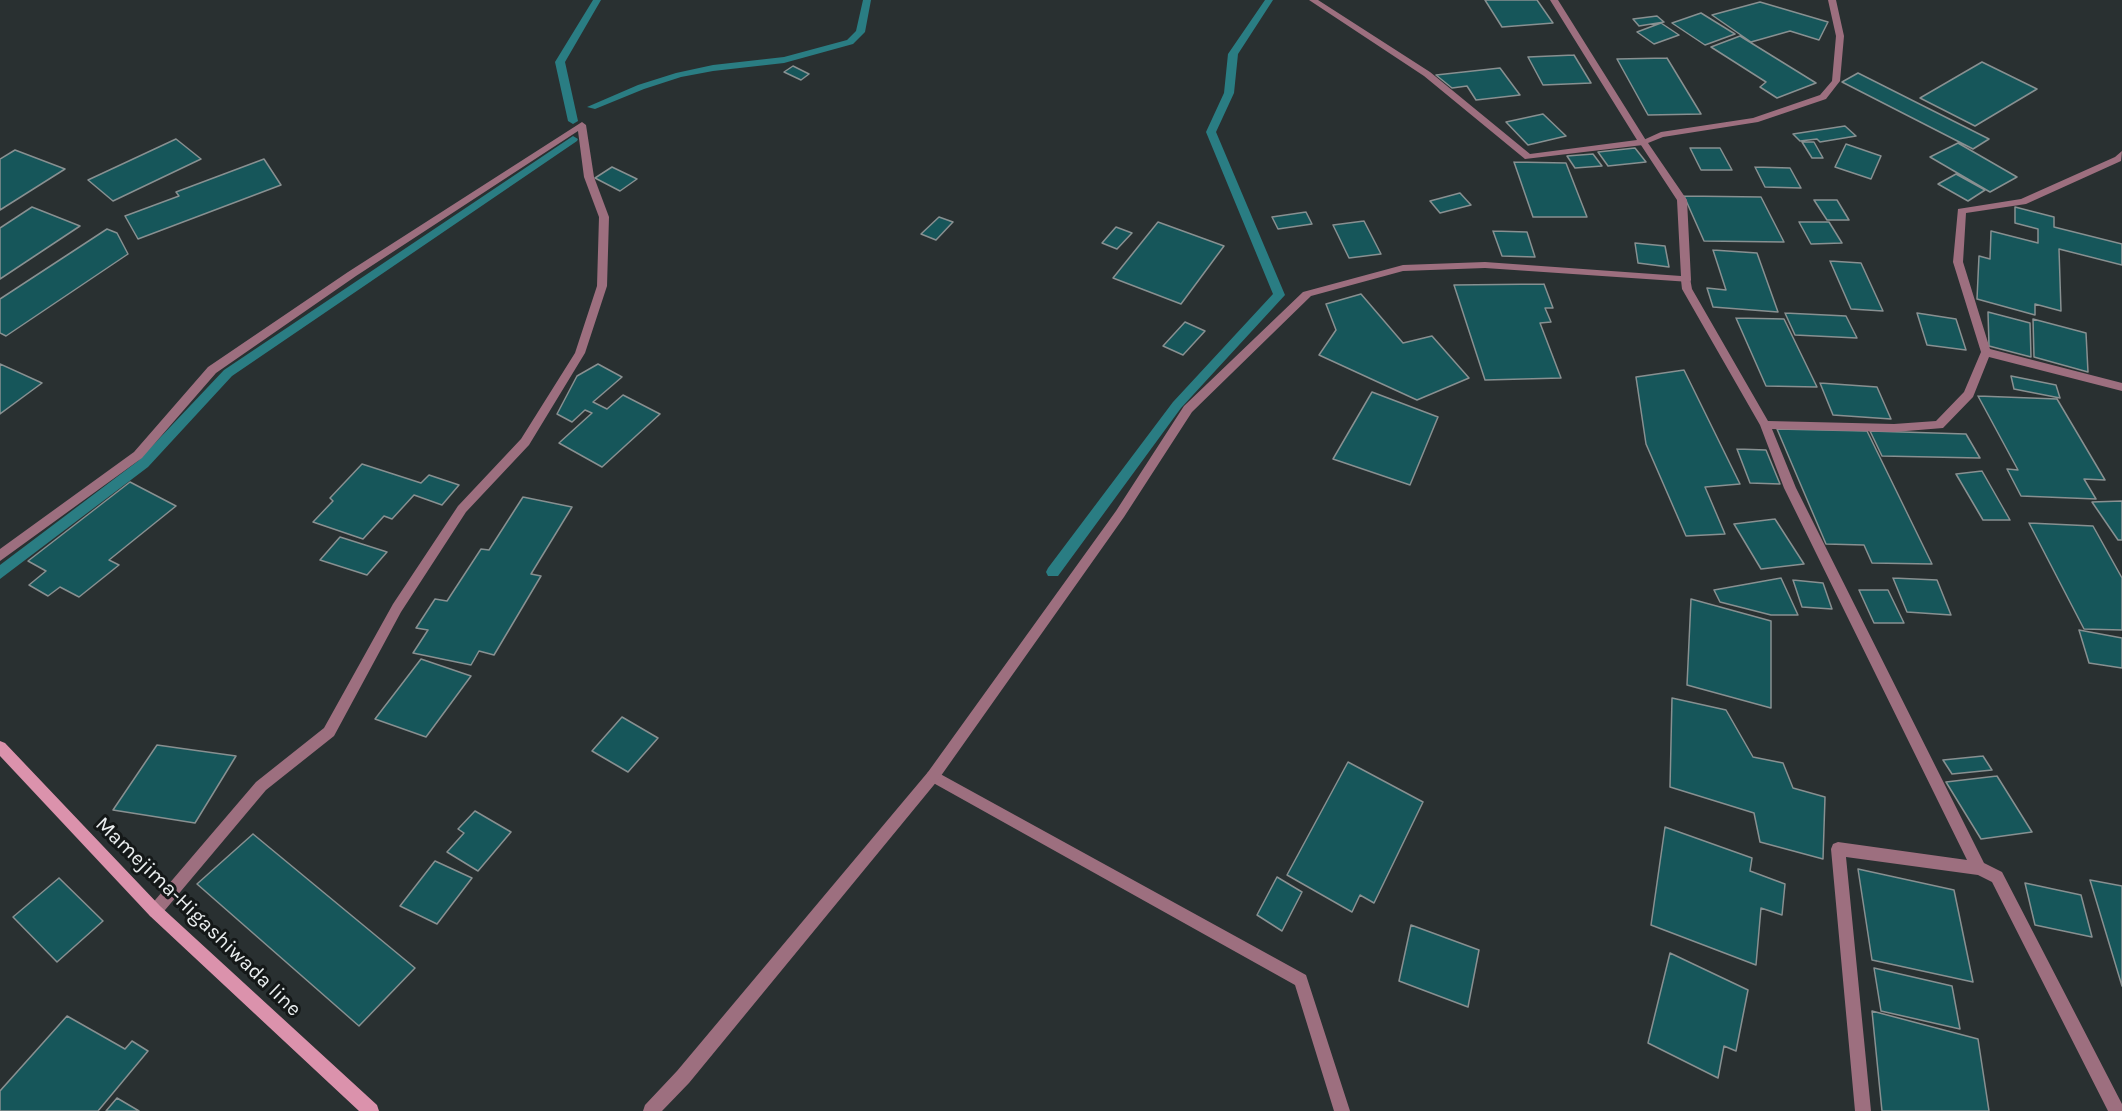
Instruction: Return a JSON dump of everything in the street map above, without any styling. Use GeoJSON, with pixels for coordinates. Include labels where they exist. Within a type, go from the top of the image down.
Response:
{"type":"FeatureCollection","features":[{"type":"Feature","properties":{"kind":"main road","name":"Mamejima-Higashiwada line"},"geometry":{"type":"LineString","coordinates":[[0,747],[155,911],[371,1111]]}},
{"type":"Feature","properties":{"kind":"street"},"geometry":{"type":"LineString","coordinates":[[1313,0],[1427,74],[1528,157],[1643,142],[1661,135],[1755,120],[1823,97],[1836,81],[1840,36],[1832,0]]}},
{"type":"Feature","properties":{"kind":"street"},"geometry":{"type":"LineString","coordinates":[[1554,0],[1682,200],[1687,289],[1765,425],[1790,488],[1979,868]]}},
{"type":"Feature","properties":{"kind":"street"},"geometry":{"type":"LineString","coordinates":[[0,556],[138,455],[212,370],[352,274],[582,125],[589,177],[604,217],[602,286],[580,353],[525,442],[462,509],[403,598],[329,732],[261,786],[155,911]]}},
{"type":"Feature","properties":{"kind":"street"},"geometry":{"type":"LineString","coordinates":[[1765,425],[1894,428],[1940,425],[1969,393],[1986,352],[1958,262],[1961,211],[2023,202],[2065,185],[2118,159],[2122,154]]}},
{"type":"Feature","properties":{"kind":"street"},"geometry":{"type":"LineString","coordinates":[[651,1111],[683,1077],[933,776],[1120,514],[1188,409],[1307,294],[1403,268],[1485,265],[1686,280]]}},
{"type":"Feature","properties":{"kind":"street"},"geometry":{"type":"LineString","coordinates":[[1986,352],[2122,387]]}},
{"type":"Feature","properties":{"kind":"street"},"geometry":{"type":"LineString","coordinates":[[933,776],[1301,980],[1342,1111]]}},
{"type":"Feature","properties":{"kind":"street"},"geometry":{"type":"LineString","coordinates":[[1863,1111],[1838,849],[1979,868],[1997,878],[2117,1111]]}},
{"type":"Feature","properties":{"kind":"building"},"geometry":{"type":"Polygon","coordinates":[[[1485,0],[1537,0],[1553,23],[1502,27],[1485,0]]]}},
{"type":"Feature","properties":{"kind":"building"},"geometry":{"type":"Polygon","coordinates":[[[1760,2],[1828,22],[1819,40],[1790,31],[1751,42],[1712,15],[1760,2]]]}},
{"type":"Feature","properties":{"kind":"building"},"geometry":{"type":"Polygon","coordinates":[[[1701,13],[1735,34],[1705,45],[1672,23],[1701,13]]]}},
{"type":"Feature","properties":{"kind":"building"},"geometry":{"type":"Polygon","coordinates":[[[1657,16],[1664,22],[1639,26],[1633,19],[1657,16]]]}},
{"type":"Feature","properties":{"kind":"building"},"geometry":{"type":"Polygon","coordinates":[[[1661,23],[1679,35],[1654,44],[1637,32],[1661,23]]]}},
{"type":"Feature","properties":{"kind":"building"},"geometry":{"type":"Polygon","coordinates":[[[1740,36],[1816,83],[1777,98],[1760,87],[1766,82],[1711,47],[1740,36]]]}},
{"type":"Feature","properties":{"kind":"building"},"geometry":{"type":"Polygon","coordinates":[[[1574,55],[1591,83],[1543,85],[1528,57],[1574,55]]]}},
{"type":"Feature","properties":{"kind":"building"},"geometry":{"type":"Polygon","coordinates":[[[1667,58],[1701,114],[1648,115],[1617,59],[1667,58]]]}},
{"type":"Feature","properties":{"kind":"building"},"geometry":{"type":"Polygon","coordinates":[[[1982,62],[2037,89],[1975,126],[1920,98],[1982,62]]]}},
{"type":"Feature","properties":{"kind":"building"},"geometry":{"type":"Polygon","coordinates":[[[793,66],[809,74],[801,80],[784,72],[793,66]]]}},
{"type":"Feature","properties":{"kind":"building"},"geometry":{"type":"Polygon","coordinates":[[[1500,68],[1520,95],[1476,100],[1467,86],[1452,88],[1436,75],[1500,68]]]}},
{"type":"Feature","properties":{"kind":"building"},"geometry":{"type":"Polygon","coordinates":[[[1858,73],[1989,139],[1973,149],[1842,82],[1858,73]]]}},
{"type":"Feature","properties":{"kind":"building"},"geometry":{"type":"Polygon","coordinates":[[[1543,114],[1566,136],[1528,145],[1506,122],[1543,114]]]}},
{"type":"Feature","properties":{"kind":"building"},"geometry":{"type":"Polygon","coordinates":[[[1845,126],[1856,136],[1820,142],[1817,139],[1800,141],[1793,134],[1845,126]]]}},
{"type":"Feature","properties":{"kind":"building"},"geometry":{"type":"Polygon","coordinates":[[[176,139],[201,159],[113,201],[88,180],[176,139]]]}},
{"type":"Feature","properties":{"kind":"building"},"geometry":{"type":"Polygon","coordinates":[[[1802,142],[1814,142],[1823,158],[1812,158],[1802,142]]]}},
{"type":"Feature","properties":{"kind":"building"},"geometry":{"type":"Polygon","coordinates":[[[1958,143],[2017,177],[1990,192],[1930,157],[1958,143]]]}},
{"type":"Feature","properties":{"kind":"building"},"geometry":{"type":"Polygon","coordinates":[[[1846,144],[1881,156],[1871,179],[1835,167],[1846,144]]]}},
{"type":"Feature","properties":{"kind":"building"},"geometry":{"type":"Polygon","coordinates":[[[1635,148],[1646,162],[1608,166],[1598,152],[1635,148]]]}},
{"type":"Feature","properties":{"kind":"building"},"geometry":{"type":"Polygon","coordinates":[[[1690,148],[1720,148],[1732,170],[1701,170],[1690,148]]]}},
{"type":"Feature","properties":{"kind":"building"},"geometry":{"type":"Polygon","coordinates":[[[15,150],[65,169],[0,210],[0,159],[15,150]]]}},
{"type":"Feature","properties":{"kind":"building"},"geometry":{"type":"Polygon","coordinates":[[[1593,154],[1602,166],[1575,168],[1567,156],[1593,154]]]}},
{"type":"Feature","properties":{"kind":"building"},"geometry":{"type":"Polygon","coordinates":[[[264,159],[281,185],[138,239],[125,216],[179,196],[176,192],[264,159]]]}},
{"type":"Feature","properties":{"kind":"building"},"geometry":{"type":"Polygon","coordinates":[[[1514,162],[1566,163],[1587,217],[1533,217],[1514,162]]]}},
{"type":"Feature","properties":{"kind":"building"},"geometry":{"type":"Polygon","coordinates":[[[612,167],[637,179],[620,191],[595,178],[612,167]]]}},
{"type":"Feature","properties":{"kind":"building"},"geometry":{"type":"Polygon","coordinates":[[[1755,167],[1790,168],[1801,188],[1765,187],[1755,167]]]}},
{"type":"Feature","properties":{"kind":"building"},"geometry":{"type":"Polygon","coordinates":[[[1956,174],[1985,190],[1968,201],[1938,184],[1956,174]]]}},
{"type":"Feature","properties":{"kind":"building"},"geometry":{"type":"Polygon","coordinates":[[[1460,193],[1471,205],[1440,213],[1430,201],[1460,193]]]}},
{"type":"Feature","properties":{"kind":"building"},"geometry":{"type":"Polygon","coordinates":[[[1684,196],[1761,197],[1784,242],[1704,241],[1684,196]]]}},
{"type":"Feature","properties":{"kind":"building"},"geometry":{"type":"Polygon","coordinates":[[[1814,200],[1837,200],[1849,220],[1827,220],[1814,200]]]}},
{"type":"Feature","properties":{"kind":"building"},"geometry":{"type":"Polygon","coordinates":[[[32,207],[80,226],[0,279],[0,228],[32,207]]]}},
{"type":"Feature","properties":{"kind":"building"},"geometry":{"type":"Polygon","coordinates":[[[2015,207],[2054,217],[2054,227],[2122,244],[2122,265],[2059,249],[2061,311],[2035,304],[2035,315],[1977,299],[1979,256],[1990,259],[1991,231],[2038,243],[2038,229],[2015,223],[2015,207]]]}},
{"type":"Feature","properties":{"kind":"building"},"geometry":{"type":"Polygon","coordinates":[[[1306,212],[1312,224],[1278,229],[1272,217],[1306,212]]]}},
{"type":"Feature","properties":{"kind":"building"},"geometry":{"type":"Polygon","coordinates":[[[939,217],[953,222],[936,240],[921,234],[939,217]]]}},
{"type":"Feature","properties":{"kind":"building"},"geometry":{"type":"Polygon","coordinates":[[[1364,221],[1381,254],[1349,258],[1333,225],[1364,221]]]}},
{"type":"Feature","properties":{"kind":"building"},"geometry":{"type":"Polygon","coordinates":[[[1158,222],[1224,246],[1181,304],[1113,278],[1158,222]]]}},
{"type":"Feature","properties":{"kind":"building"},"geometry":{"type":"Polygon","coordinates":[[[1799,222],[1829,222],[1842,243],[1811,244],[1799,222]]]}},
{"type":"Feature","properties":{"kind":"building"},"geometry":{"type":"Polygon","coordinates":[[[1116,227],[1132,233],[1117,249],[1102,243],[1116,227]]]}},
{"type":"Feature","properties":{"kind":"building"},"geometry":{"type":"Polygon","coordinates":[[[107,229],[117,233],[128,254],[6,336],[0,333],[0,299],[107,229]]]}},
{"type":"Feature","properties":{"kind":"building"},"geometry":{"type":"Polygon","coordinates":[[[1493,231],[1527,232],[1535,257],[1502,256],[1493,231]]]}},
{"type":"Feature","properties":{"kind":"building"},"geometry":{"type":"Polygon","coordinates":[[[1635,243],[1665,246],[1669,267],[1638,263],[1635,243]]]}},
{"type":"Feature","properties":{"kind":"building"},"geometry":{"type":"Polygon","coordinates":[[[1713,250],[1757,253],[1778,312],[1713,307],[1707,288],[1726,290],[1713,250]]]}},
{"type":"Feature","properties":{"kind":"building"},"geometry":{"type":"Polygon","coordinates":[[[1830,261],[1861,263],[1883,311],[1851,309],[1830,261]]]}},
{"type":"Feature","properties":{"kind":"building"},"geometry":{"type":"Polygon","coordinates":[[[1544,284],[1553,308],[1545,308],[1551,322],[1540,323],[1561,378],[1485,380],[1454,285],[1544,284]]]}},
{"type":"Feature","properties":{"kind":"building"},"geometry":{"type":"Polygon","coordinates":[[[1361,294],[1403,343],[1432,336],[1469,378],[1417,400],[1319,355],[1336,330],[1326,304],[1361,294]]]}},
{"type":"Feature","properties":{"kind":"building"},"geometry":{"type":"Polygon","coordinates":[[[1988,312],[2030,323],[2031,357],[1989,346],[1988,312]]]}},
{"type":"Feature","properties":{"kind":"building"},"geometry":{"type":"Polygon","coordinates":[[[1785,313],[1846,316],[1857,338],[1795,335],[1785,313]]]}},
{"type":"Feature","properties":{"kind":"building"},"geometry":{"type":"Polygon","coordinates":[[[1917,313],[1956,319],[1966,350],[1927,345],[1917,313]]]}},
{"type":"Feature","properties":{"kind":"building"},"geometry":{"type":"Polygon","coordinates":[[[1736,318],[1784,319],[1817,387],[1766,386],[1736,318]]]}},
{"type":"Feature","properties":{"kind":"building"},"geometry":{"type":"Polygon","coordinates":[[[2033,319],[2086,333],[2088,372],[2034,357],[2033,319]]]}},
{"type":"Feature","properties":{"kind":"building"},"geometry":{"type":"Polygon","coordinates":[[[1185,322],[1205,331],[1183,355],[1163,346],[1185,322]]]}},
{"type":"Feature","properties":{"kind":"building"},"geometry":{"type":"Polygon","coordinates":[[[0,364],[42,383],[0,414],[0,364]]]}},
{"type":"Feature","properties":{"kind":"building"},"geometry":{"type":"Polygon","coordinates":[[[598,364],[622,377],[593,402],[607,409],[623,395],[660,414],[602,467],[559,443],[592,413],[585,410],[572,422],[557,414],[577,376],[598,364]]]}},
{"type":"Feature","properties":{"kind":"building"},"geometry":{"type":"Polygon","coordinates":[[[1684,370],[1740,484],[1705,487],[1725,534],[1686,536],[1646,444],[1636,377],[1684,370]]]}},
{"type":"Feature","properties":{"kind":"building"},"geometry":{"type":"Polygon","coordinates":[[[2011,376],[2056,385],[2060,398],[2014,389],[2011,376]]]}},
{"type":"Feature","properties":{"kind":"building"},"geometry":{"type":"Polygon","coordinates":[[[1820,383],[1877,387],[1891,419],[1833,415],[1820,383]]]}},
{"type":"Feature","properties":{"kind":"building"},"geometry":{"type":"Polygon","coordinates":[[[1372,392],[1438,417],[1410,485],[1333,459],[1372,392]]]}},
{"type":"Feature","properties":{"kind":"building"},"geometry":{"type":"Polygon","coordinates":[[[1978,396],[2057,399],[2105,480],[2084,479],[2096,499],[2021,496],[2007,469],[2018,470],[1978,396]]]}},
{"type":"Feature","properties":{"kind":"building"},"geometry":{"type":"Polygon","coordinates":[[[1777,429],[1867,431],[1932,564],[1872,563],[1864,545],[1826,544],[1777,429]]]}},
{"type":"Feature","properties":{"kind":"building"},"geometry":{"type":"Polygon","coordinates":[[[1870,431],[1966,434],[1980,458],[1882,456],[1870,431]]]}},
{"type":"Feature","properties":{"kind":"building"},"geometry":{"type":"Polygon","coordinates":[[[1737,449],[1766,450],[1780,484],[1750,483],[1737,449]]]}},
{"type":"Feature","properties":{"kind":"building"},"geometry":{"type":"Polygon","coordinates":[[[362,464],[421,483],[429,475],[459,485],[442,505],[414,495],[392,519],[384,516],[363,539],[313,522],[333,501],[330,498],[362,464]]]}},
{"type":"Feature","properties":{"kind":"building"},"geometry":{"type":"Polygon","coordinates":[[[1982,471],[2010,520],[1983,520],[1956,474],[1982,471]]]}},
{"type":"Feature","properties":{"kind":"building"},"geometry":{"type":"Polygon","coordinates":[[[130,482],[176,506],[109,560],[119,565],[79,597],[60,587],[48,596],[29,585],[46,571],[28,561],[130,482]]]}},
{"type":"Feature","properties":{"kind":"building"},"geometry":{"type":"Polygon","coordinates":[[[523,497],[572,507],[531,574],[541,576],[494,655],[479,651],[471,665],[413,653],[428,630],[416,628],[435,599],[447,601],[481,549],[489,550],[523,497]]]}},
{"type":"Feature","properties":{"kind":"building"},"geometry":{"type":"Polygon","coordinates":[[[2122,501],[2122,540],[2118,540],[2092,502],[2122,501]]]}},
{"type":"Feature","properties":{"kind":"building"},"geometry":{"type":"Polygon","coordinates":[[[1775,519],[1804,564],[1761,569],[1734,524],[1775,519]]]}},
{"type":"Feature","properties":{"kind":"building"},"geometry":{"type":"Polygon","coordinates":[[[2029,523],[2093,526],[2122,578],[2122,630],[2084,629],[2029,523]]]}},
{"type":"Feature","properties":{"kind":"building"},"geometry":{"type":"Polygon","coordinates":[[[340,537],[387,552],[367,575],[320,560],[340,537]]]}},
{"type":"Feature","properties":{"kind":"building"},"geometry":{"type":"Polygon","coordinates":[[[1781,578],[1798,615],[1771,615],[1720,602],[1714,590],[1781,578]]]}},
{"type":"Feature","properties":{"kind":"building"},"geometry":{"type":"Polygon","coordinates":[[[1893,578],[1937,580],[1951,615],[1907,612],[1893,578]]]}},
{"type":"Feature","properties":{"kind":"building"},"geometry":{"type":"Polygon","coordinates":[[[1793,580],[1823,583],[1832,609],[1802,607],[1793,580]]]}},
{"type":"Feature","properties":{"kind":"building"},"geometry":{"type":"Polygon","coordinates":[[[1859,590],[1888,590],[1904,623],[1874,623],[1859,590]]]}},
{"type":"Feature","properties":{"kind":"building"},"geometry":{"type":"Polygon","coordinates":[[[1691,599],[1771,621],[1771,708],[1687,685],[1691,599]]]}},
{"type":"Feature","properties":{"kind":"building"},"geometry":{"type":"Polygon","coordinates":[[[2079,630],[2122,638],[2122,668],[2089,663],[2079,630]]]}},
{"type":"Feature","properties":{"kind":"building"},"geometry":{"type":"Polygon","coordinates":[[[421,659],[471,676],[426,737],[375,719],[421,659]]]}},
{"type":"Feature","properties":{"kind":"building"},"geometry":{"type":"Polygon","coordinates":[[[1672,698],[1726,710],[1753,757],[1783,763],[1793,788],[1825,797],[1823,859],[1760,842],[1754,813],[1670,787],[1672,698]]]}},
{"type":"Feature","properties":{"kind":"building"},"geometry":{"type":"Polygon","coordinates":[[[622,717],[658,738],[628,772],[592,751],[622,717]]]}},
{"type":"Feature","properties":{"kind":"building"},"geometry":{"type":"Polygon","coordinates":[[[157,745],[236,756],[195,823],[113,810],[157,745]]]}},
{"type":"Feature","properties":{"kind":"building"},"geometry":{"type":"Polygon","coordinates":[[[1983,756],[1992,770],[1952,774],[1943,760],[1983,756]]]}},
{"type":"Feature","properties":{"kind":"building"},"geometry":{"type":"Polygon","coordinates":[[[1348,762],[1423,802],[1374,903],[1360,895],[1352,912],[1287,875],[1348,762]]]}},
{"type":"Feature","properties":{"kind":"building"},"geometry":{"type":"Polygon","coordinates":[[[1997,776],[2032,832],[1981,839],[1946,782],[1997,776]]]}},
{"type":"Feature","properties":{"kind":"building"},"geometry":{"type":"Polygon","coordinates":[[[475,811],[511,832],[478,871],[447,852],[464,833],[458,829],[475,811]]]}},
{"type":"Feature","properties":{"kind":"building"},"geometry":{"type":"Polygon","coordinates":[[[1665,827],[1752,858],[1750,871],[1785,884],[1782,915],[1761,908],[1756,965],[1651,925],[1665,827]]]}},
{"type":"Feature","properties":{"kind":"building"},"geometry":{"type":"Polygon","coordinates":[[[253,834],[415,968],[359,1026],[197,884],[253,834]]]}},
{"type":"Feature","properties":{"kind":"building"},"geometry":{"type":"Polygon","coordinates":[[[435,861],[472,878],[437,924],[400,906],[435,861]]]}},
{"type":"Feature","properties":{"kind":"building"},"geometry":{"type":"Polygon","coordinates":[[[1858,869],[1954,890],[1973,982],[1872,960],[1858,869]]]}},
{"type":"Feature","properties":{"kind":"building"},"geometry":{"type":"Polygon","coordinates":[[[1277,877],[1302,892],[1282,931],[1257,915],[1277,877]]]}},
{"type":"Feature","properties":{"kind":"building"},"geometry":{"type":"Polygon","coordinates":[[[59,878],[103,921],[57,962],[13,917],[59,878]]]}},
{"type":"Feature","properties":{"kind":"building"},"geometry":{"type":"Polygon","coordinates":[[[2090,880],[2122,886],[2122,986],[2090,880]]]}},
{"type":"Feature","properties":{"kind":"building"},"geometry":{"type":"Polygon","coordinates":[[[2025,883],[2081,895],[2092,937],[2035,925],[2025,883]]]}},
{"type":"Feature","properties":{"kind":"building"},"geometry":{"type":"Polygon","coordinates":[[[1411,925],[1479,950],[1468,1007],[1399,981],[1411,925]]]}},
{"type":"Feature","properties":{"kind":"building"},"geometry":{"type":"Polygon","coordinates":[[[1670,953],[1748,990],[1736,1051],[1724,1046],[1718,1078],[1648,1043],[1670,953]]]}},
{"type":"Feature","properties":{"kind":"building"},"geometry":{"type":"Polygon","coordinates":[[[1874,968],[1952,986],[1960,1029],[1881,1011],[1874,968]]]}},
{"type":"Feature","properties":{"kind":"building"},"geometry":{"type":"Polygon","coordinates":[[[1872,1011],[1978,1039],[1989,1111],[1882,1111],[1872,1011]]]}},
{"type":"Feature","properties":{"kind":"building"},"geometry":{"type":"Polygon","coordinates":[[[67,1016],[125,1049],[132,1041],[148,1051],[98,1111],[0,1111],[0,1091],[67,1016]]]}},
{"type":"Feature","properties":{"kind":"building"},"geometry":{"type":"Polygon","coordinates":[[[117,1098],[139,1111],[106,1111],[117,1098]]]}},
{"type":"Feature","properties":{"kind":"waterway"},"geometry":{"type":"LineString","coordinates":[[573,121],[560,62],[597,0]]}},
{"type":"Feature","properties":{"kind":"waterway"},"geometry":{"type":"LineString","coordinates":[[592,107],[641,87],[679,75],[713,68],[784,60],[850,42],[860,32],[867,0]]}},
{"type":"Feature","properties":{"kind":"waterway"},"geometry":{"type":"LineString","coordinates":[[1053,572],[1177,405],[1279,295],[1211,132],[1229,93],[1233,54],[1269,0]]}},
{"type":"Feature","properties":{"kind":"waterway"},"geometry":{"type":"LineString","coordinates":[[0,573],[143,464],[228,373],[573,139]]}}]}
